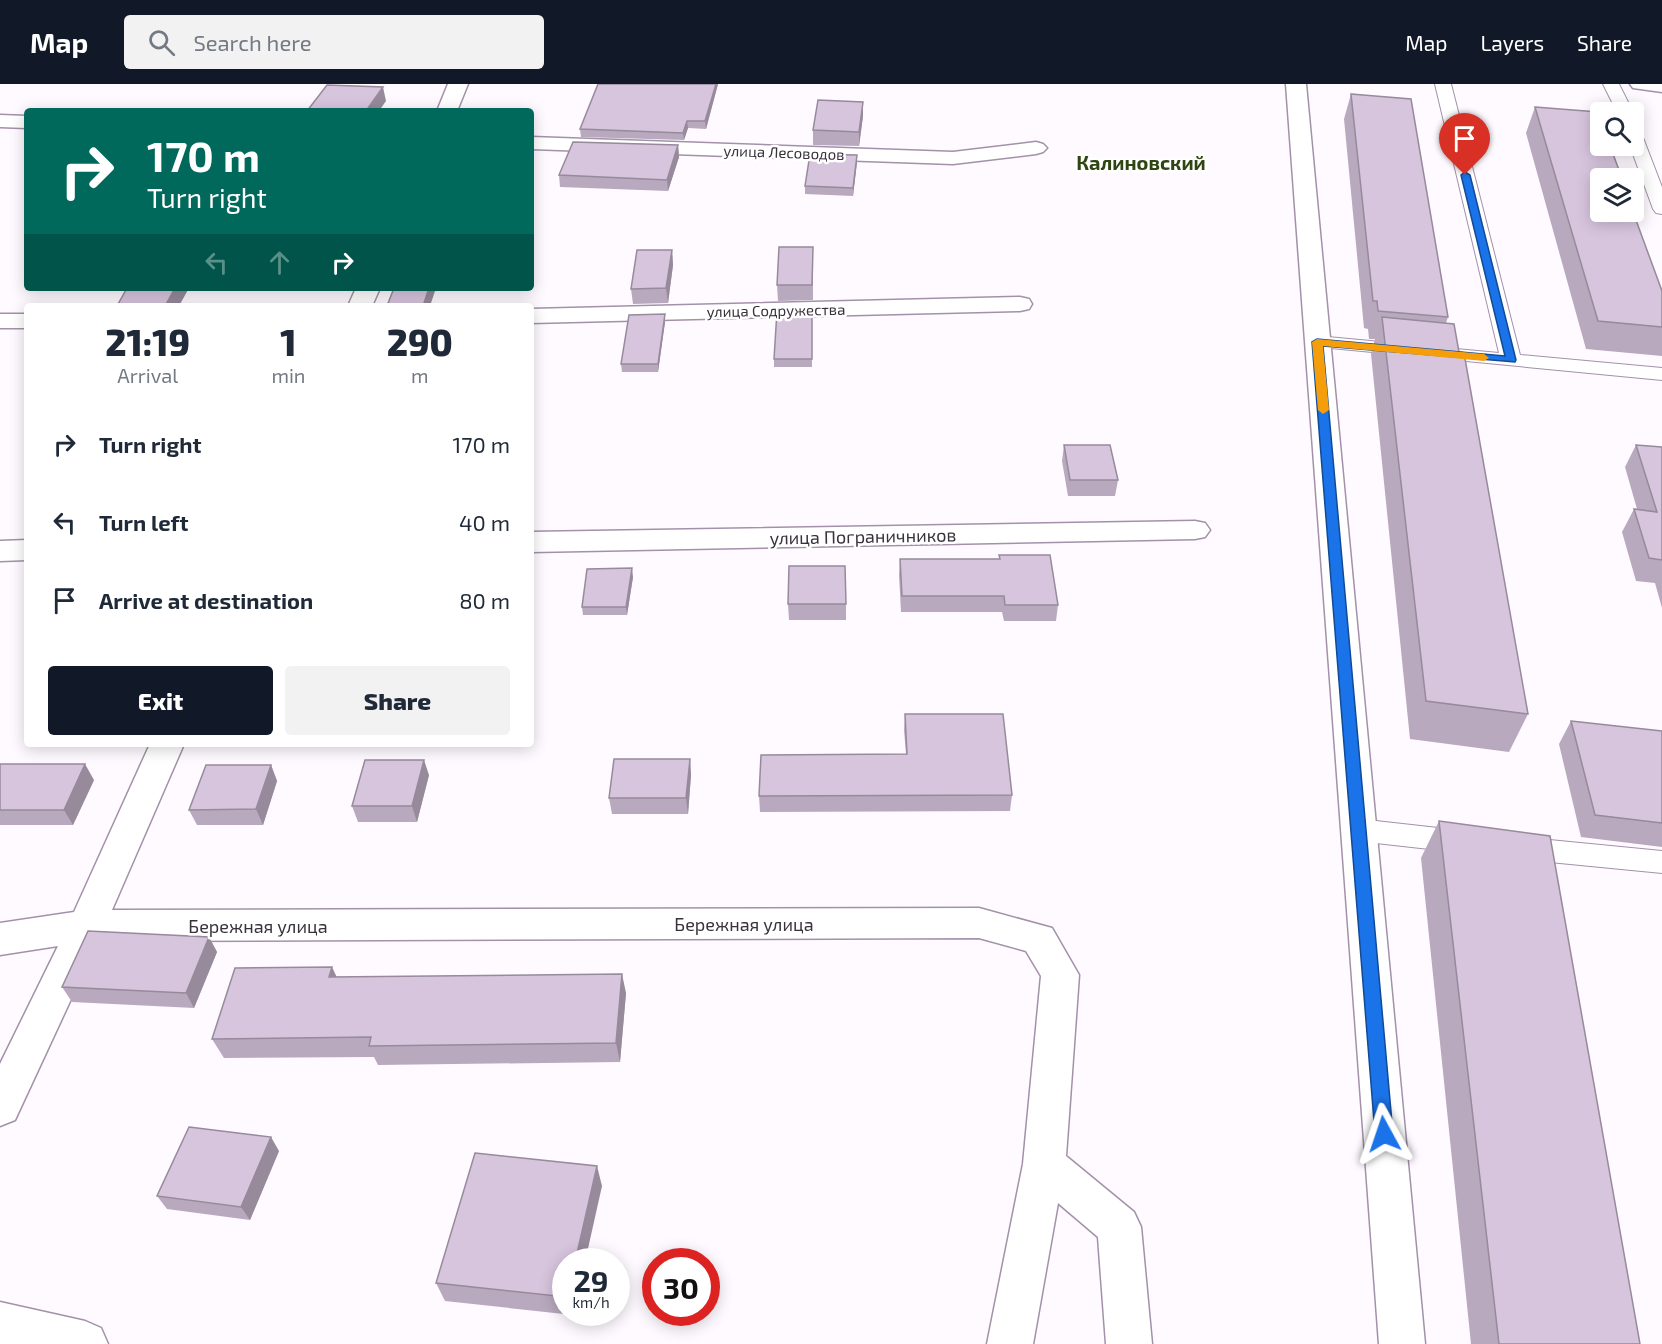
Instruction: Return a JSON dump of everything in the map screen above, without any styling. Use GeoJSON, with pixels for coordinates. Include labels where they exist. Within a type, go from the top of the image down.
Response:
{"type":"FeatureCollection","features":[{"type":"Feature","properties":{"kind":"street"},"geometry":{"type":"LineString","coordinates":[[448,108],[459,84]]}},
{"type":"Feature","properties":{"kind":"street"},"geometry":{"type":"LineString","coordinates":[[1296,84],[1401,1344]]}},
{"type":"Feature","properties":{"kind":"street"},"geometry":{"type":"LineString","coordinates":[[1640,84],[1662,86]]}},
{"type":"Feature","properties":{"kind":"street"},"geometry":{"type":"LineString","coordinates":[[0,121],[24,122]]}},
{"type":"Feature","properties":{"kind":"street","name":"улица Лесоводов"},"geometry":{"type":"LineString","coordinates":[[534,143],[952,158],[1036,148]]}},
{"type":"Feature","properties":{"kind":"street","name":"улица Содружества"},"geometry":{"type":"LineString","coordinates":[[534,316],[1020,304]]}},
{"type":"Feature","properties":{"kind":"street"},"geometry":{"type":"LineString","coordinates":[[0,321],[24,321]]}},
{"type":"Feature","properties":{"kind":"street","name":"улица Пограничников"},"geometry":{"type":"LineString","coordinates":[[534,542],[1195,530]]}},
{"type":"Feature","properties":{"kind":"street"},"geometry":{"type":"LineString","coordinates":[[0,551],[24,550]]}},
{"type":"Feature","properties":{"kind":"street"},"geometry":{"type":"LineString","coordinates":[[0,1107],[87,926],[166,747]]}},
{"type":"Feature","properties":{"kind":"street","name":"Бережная улица"},"geometry":{"type":"LineString","coordinates":[[0,939],[87,926],[978,923],[1039,939],[1060,975],[1044,1164],[1010,1344]]}},
{"type":"Feature","properties":{"kind":"street"},"geometry":{"type":"LineString","coordinates":[[1044,1164],[1119,1227],[1129,1344]]}},
{"type":"Feature","properties":{"kind":"street"},"geometry":{"type":"LineString","coordinates":[[0,1325],[85,1344]]}},
{"type":"Feature","properties":{"kind":"lane"},"geometry":{"type":"LineString","coordinates":[[1443,84],[1511,360]]}},
{"type":"Feature","properties":{"kind":"lane"},"geometry":{"type":"LineString","coordinates":[[1611,84],[1620,102]]}},
{"type":"Feature","properties":{"kind":"lane"},"geometry":{"type":"LineString","coordinates":[[1642,156],[1662,209]]}},
{"type":"Feature","properties":{"kind":"lane"},"geometry":{"type":"LineString","coordinates":[[1317,342],[1662,374]]}},
{"type":"Feature","properties":{"kind":"lane"},"geometry":{"type":"LineString","coordinates":[[1358,830],[1564,854],[1662,862]]}},
{"type":"Feature","properties":{"kind":"building"},"geometry":{"type":"Polygon","coordinates":[[[598,84],[716,84],[705,121],[687,121],[683,133],[580,129],[598,84]]]}},
{"type":"Feature","properties":{"kind":"building"},"geometry":{"type":"Polygon","coordinates":[[[327,85],[383,87],[368,108],[309,108],[327,85]]]}},
{"type":"Feature","properties":{"kind":"building"},"geometry":{"type":"Polygon","coordinates":[[[1351,94],[1411,99],[1448,317],[1378,311],[1377,301],[1373,301],[1351,94]]]}},
{"type":"Feature","properties":{"kind":"building"},"geometry":{"type":"Polygon","coordinates":[[[818,100],[863,102],[859,132],[813,130],[818,100]]]}},
{"type":"Feature","properties":{"kind":"building"},"geometry":{"type":"Polygon","coordinates":[[[1535,107],[1590,111],[1590,156],[1614,156],[1618,168],[1590,168],[1590,222],[1637,222],[1662,291],[1662,327],[1598,321],[1535,107]]]}},
{"type":"Feature","properties":{"kind":"building"},"geometry":{"type":"Polygon","coordinates":[[[573,142],[678,145],[667,180],[559,175],[573,142]]]}},
{"type":"Feature","properties":{"kind":"building"},"geometry":{"type":"Polygon","coordinates":[[[810,154],[857,155],[853,188],[805,186],[810,154]]]}},
{"type":"Feature","properties":{"kind":"building"},"geometry":{"type":"Polygon","coordinates":[[[779,247],[813,247],[812,285],[777,285],[779,247]]]}},
{"type":"Feature","properties":{"kind":"building"},"geometry":{"type":"Polygon","coordinates":[[[637,250],[672,250],[666,288],[631,289],[637,250]]]}},
{"type":"Feature","properties":{"kind":"building"},"geometry":{"type":"Polygon","coordinates":[[[125,291],[173,291],[167,303],[119,303],[125,291]]]}},
{"type":"Feature","properties":{"kind":"building"},"geometry":{"type":"Polygon","coordinates":[[[393,291],[428,291],[424,303],[388,303],[393,291]]]}},
{"type":"Feature","properties":{"kind":"building"},"geometry":{"type":"Polygon","coordinates":[[[777,311],[812,311],[812,359],[774,359],[777,311]]]}},
{"type":"Feature","properties":{"kind":"building"},"geometry":{"type":"Polygon","coordinates":[[[665,314],[658,364],[621,364],[629,315],[665,314]]]}},
{"type":"Feature","properties":{"kind":"building"},"geometry":{"type":"Polygon","coordinates":[[[1382,317],[1454,324],[1459,352],[1464,353],[1528,714],[1426,701],[1382,317]]]}},
{"type":"Feature","properties":{"kind":"building"},"geometry":{"type":"Polygon","coordinates":[[[1064,445],[1110,445],[1118,480],[1070,480],[1064,445]]]}},
{"type":"Feature","properties":{"kind":"building"},"geometry":{"type":"Polygon","coordinates":[[[1636,445],[1662,447],[1662,560],[1649,558],[1634,509],[1657,512],[1636,445]]]}},
{"type":"Feature","properties":{"kind":"building"},"geometry":{"type":"Polygon","coordinates":[[[999,555],[1050,555],[1058,605],[1005,605],[1004,596],[902,596],[900,559],[1000,559],[999,555]]]}},
{"type":"Feature","properties":{"kind":"building"},"geometry":{"type":"Polygon","coordinates":[[[789,566],[845,566],[846,604],[788,604],[789,566]]]}},
{"type":"Feature","properties":{"kind":"building"},"geometry":{"type":"Polygon","coordinates":[[[632,568],[626,607],[582,607],[587,569],[632,568]]]}},
{"type":"Feature","properties":{"kind":"building"},"geometry":{"type":"Polygon","coordinates":[[[905,714],[1003,714],[1012,795],[759,796],[761,755],[907,754],[905,714]]]}},
{"type":"Feature","properties":{"kind":"building"},"geometry":{"type":"Polygon","coordinates":[[[1571,721],[1662,731],[1662,823],[1595,815],[1571,721]]]}},
{"type":"Feature","properties":{"kind":"building"},"geometry":{"type":"Polygon","coordinates":[[[614,759],[690,759],[686,798],[609,798],[614,759]]]}},
{"type":"Feature","properties":{"kind":"building"},"geometry":{"type":"Polygon","coordinates":[[[365,760],[424,760],[412,806],[352,806],[365,760]]]}},
{"type":"Feature","properties":{"kind":"building"},"geometry":{"type":"Polygon","coordinates":[[[0,764],[85,764],[64,810],[0,810],[0,764]]]}},
{"type":"Feature","properties":{"kind":"building"},"geometry":{"type":"Polygon","coordinates":[[[206,765],[271,765],[256,809],[189,810],[206,765]]]}},
{"type":"Feature","properties":{"kind":"building"},"geometry":{"type":"Polygon","coordinates":[[[1439,821],[1550,836],[1640,1344],[1499,1344],[1439,821]]]}},
{"type":"Feature","properties":{"kind":"building"},"geometry":{"type":"Polygon","coordinates":[[[88,931],[209,937],[186,993],[62,987],[88,931]]]}},
{"type":"Feature","properties":{"kind":"building"},"geometry":{"type":"Polygon","coordinates":[[[332,967],[329,977],[622,974],[616,1043],[369,1046],[371,1037],[212,1039],[235,968],[332,967]]]}},
{"type":"Feature","properties":{"kind":"building"},"geometry":{"type":"Polygon","coordinates":[[[189,1127],[271,1137],[241,1207],[157,1196],[189,1127]]]}},
{"type":"Feature","properties":{"kind":"building"},"geometry":{"type":"Polygon","coordinates":[[[475,1153],[597,1166],[578,1248],[552,1248],[552,1295],[436,1283],[475,1153]]]}},
{"type":"Feature","properties":{"kind":"slow traffic"},"geometry":{"type":"LineString","coordinates":[[1323,410],[1317,342],[1484,358]]}},
{"type":"Feature","properties":{"kind":"district","name":"Калиновский"},"geometry":{"type":"Point","coordinates":[1141,162]}},
{"type":"Feature","properties":{"kind":"route"},"geometry":{"type":"LineString","coordinates":[[1384,1134],[1317,342],[1511,360],[1465,175]]}}]}
